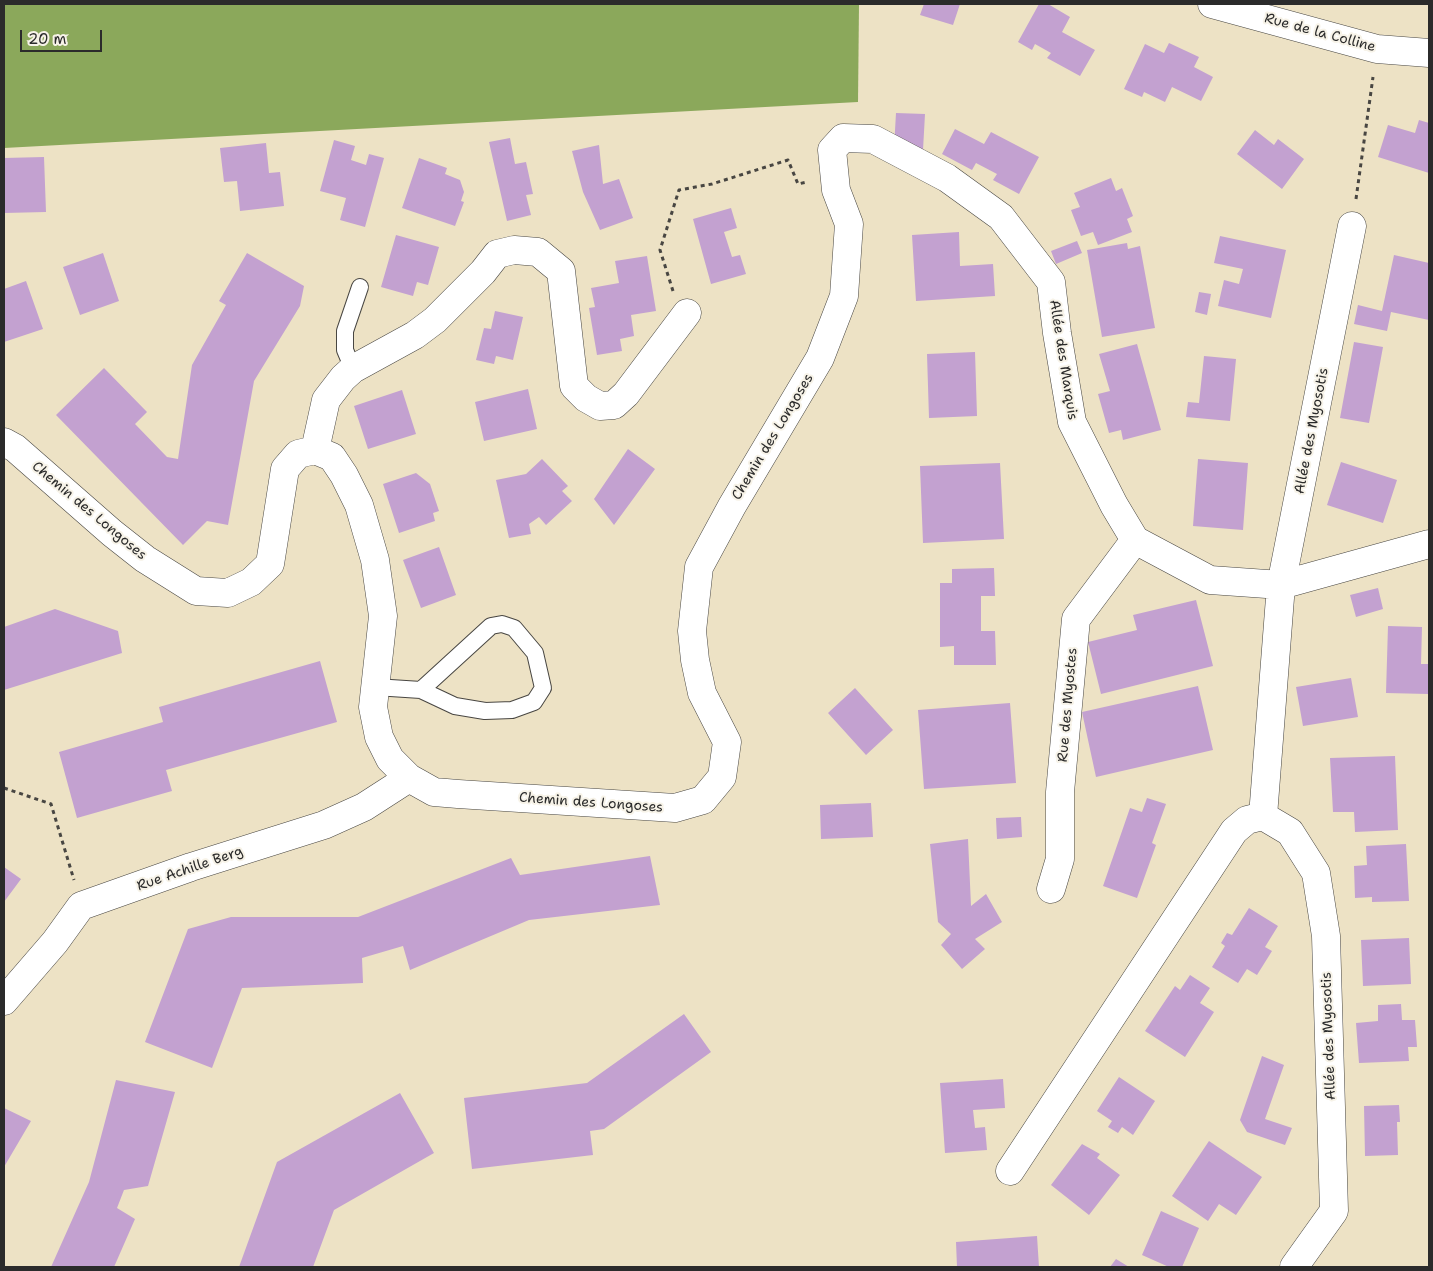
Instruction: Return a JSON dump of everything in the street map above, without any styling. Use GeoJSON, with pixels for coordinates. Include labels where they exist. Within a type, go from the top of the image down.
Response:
{"type":"FeatureCollection","features":[{"type":"Feature","properties":{"kind":"street","name":"Rue de la Colline"},"geometry":{"type":"LineString","coordinates":[[1212,4],[1377,49],[1429,53]]}},
{"type":"Feature","properties":{"kind":"street","name":"Allée des Marquis"},"geometry":{"type":"LineString","coordinates":[[832,150],[843,138],[873,140],[947,178],[1001,217],[1051,282],[1056,333],[1072,422],[1114,505],[1135,540]]}},
{"type":"Feature","properties":{"kind":"street","name":"Chemin des Longoses"},"geometry":{"type":"LineString","coordinates":[[4,442],[15,448],[112,533],[145,559],[196,590],[228,593],[251,582],[270,564],[285,469],[298,454],[314,450],[332,457],[344,474],[359,504],[375,560],[383,616],[373,707],[379,737],[390,759],[408,778],[434,792],[675,808],[703,800],[722,777],[727,742],[702,694],[695,660],[692,631],[699,567],[732,506],[820,358],[844,296],[849,224],[836,190],[832,150]]}},
{"type":"Feature","properties":{"kind":"street","name":"Allée des Myosotis"},"geometry":{"type":"LineString","coordinates":[[1294,1267],[1334,1211],[1326,936],[1316,873],[1290,832],[1262,816],[1282,585],[1352,226]]}},
{"type":"Feature","properties":{"kind":"street"},"geometry":{"type":"LineString","coordinates":[[314,450],[326,400],[353,369],[415,335],[435,320],[483,272],[497,254],[514,250],[538,252],[561,270],[574,386],[586,398],[600,406],[614,406],[626,394],[685,316]]}},
{"type":"Feature","properties":{"kind":"street"},"geometry":{"type":"LineString","coordinates":[[1135,540],[1210,580],[1282,585],[1429,544]]}},
{"type":"Feature","properties":{"kind":"street","name":"Rue des Myostes"},"geometry":{"type":"LineString","coordinates":[[1051,889],[1060,859],[1060,792],[1076,619],[1135,540]]}},
{"type":"Feature","properties":{"kind":"street","name":"Rue Achille Berg"},"geometry":{"type":"LineString","coordinates":[[81,906],[191,867],[324,825],[364,807],[408,778]]}},
{"type":"Feature","properties":{"kind":"street"},"geometry":{"type":"LineString","coordinates":[[1010,1172],[1234,831],[1246,820],[1262,816]]}},
{"type":"Feature","properties":{"kind":"street"},"geometry":{"type":"LineString","coordinates":[[4,1001],[55,942],[81,906]]}},
{"type":"Feature","properties":{"kind":"lane"},"geometry":{"type":"LineString","coordinates":[[353,369],[345,350],[345,331],[360,287]]}},
{"type":"Feature","properties":{"kind":"lane"},"geometry":{"type":"LineString","coordinates":[[376,687],[421,690],[455,706],[484,711],[512,710],[534,702],[543,688],[535,653],[514,628],[502,624],[491,626],[421,690]]}},
{"type":"Feature","properties":{"kind":"path"},"geometry":{"type":"LineString","coordinates":[[1352,226],[1377,49]]}},
{"type":"Feature","properties":{"kind":"path"},"geometry":{"type":"LineString","coordinates":[[685,316],[660,250],[679,190],[739,176],[788,160],[798,184],[809,182],[808,173]]}},
{"type":"Feature","properties":{"kind":"path"},"geometry":{"type":"LineString","coordinates":[[4,788],[51,804],[81,906]]}},
{"type":"Feature","properties":{"kind":"green space"},"geometry":{"type":"Polygon","coordinates":[[[4,4],[859,4],[858,102],[4,148],[4,4]]]}},
{"type":"Feature","properties":{"kind":"building"},"geometry":{"type":"Polygon","coordinates":[[[924,4],[960,4],[953,25],[920,15],[924,4]]]}},
{"type":"Feature","properties":{"kind":"building"},"geometry":{"type":"Polygon","coordinates":[[[1039,4],[1048,4],[1070,17],[1062,32],[1095,50],[1080,76],[1047,58],[1051,53],[1035,44],[1032,50],[1018,42],[1039,4]]]}},
{"type":"Feature","properties":{"kind":"building"},"geometry":{"type":"Polygon","coordinates":[[[1169,43],[1199,57],[1194,67],[1213,77],[1201,101],[1172,87],[1165,102],[1144,92],[1142,97],[1124,89],[1145,44],[1164,53],[1169,43]]]}},
{"type":"Feature","properties":{"kind":"building"},"geometry":{"type":"Polygon","coordinates":[[[896,113],[925,114],[923,150],[894,148],[896,113]]]}},
{"type":"Feature","properties":{"kind":"building"},"geometry":{"type":"Polygon","coordinates":[[[1419,120],[1429,123],[1429,173],[1378,157],[1388,125],[1415,133],[1419,120]]]}},
{"type":"Feature","properties":{"kind":"building"},"geometry":{"type":"Polygon","coordinates":[[[955,129],[984,144],[991,132],[1039,157],[1019,194],[993,180],[997,174],[976,163],[972,170],[942,154],[955,129]]]}},
{"type":"Feature","properties":{"kind":"building"},"geometry":{"type":"Polygon","coordinates":[[[1255,130],[1274,145],[1278,139],[1304,159],[1282,189],[1237,154],[1255,130]]]}},
{"type":"Feature","properties":{"kind":"building"},"geometry":{"type":"Polygon","coordinates":[[[510,138],[515,164],[526,162],[533,194],[526,195],[531,215],[507,221],[489,142],[510,138]]]}},
{"type":"Feature","properties":{"kind":"building"},"geometry":{"type":"Polygon","coordinates":[[[334,140],[355,146],[351,160],[366,165],[369,154],[384,158],[365,227],[340,220],[346,198],[320,191],[334,140]]]}},
{"type":"Feature","properties":{"kind":"building"},"geometry":{"type":"Polygon","coordinates":[[[266,143],[269,173],[280,172],[284,206],[240,211],[237,181],[224,182],[220,148],[266,143]]]}},
{"type":"Feature","properties":{"kind":"building"},"geometry":{"type":"Polygon","coordinates":[[[599,145],[603,184],[619,179],[633,218],[600,230],[583,192],[572,151],[599,145]]]}},
{"type":"Feature","properties":{"kind":"building"},"geometry":{"type":"Polygon","coordinates":[[[44,157],[46,212],[4,213],[4,158],[44,157]]]}},
{"type":"Feature","properties":{"kind":"building"},"geometry":{"type":"Polygon","coordinates":[[[419,158],[447,168],[445,174],[460,180],[464,192],[461,201],[464,202],[455,226],[402,208],[419,158]]]}},
{"type":"Feature","properties":{"kind":"building"},"geometry":{"type":"Polygon","coordinates":[[[1111,178],[1116,191],[1122,188],[1133,216],[1127,219],[1132,232],[1098,245],[1093,232],[1081,236],[1071,210],[1080,207],[1074,193],[1111,178]]]}},
{"type":"Feature","properties":{"kind":"building"},"geometry":{"type":"Polygon","coordinates":[[[731,208],[737,228],[724,232],[732,257],[740,255],[746,274],[711,284],[693,219],[731,208]]]}},
{"type":"Feature","properties":{"kind":"building"},"geometry":{"type":"Polygon","coordinates":[[[959,232],[960,266],[993,264],[995,296],[916,301],[912,235],[959,232]]]}},
{"type":"Feature","properties":{"kind":"building"},"geometry":{"type":"Polygon","coordinates":[[[396,235],[439,247],[428,285],[417,282],[413,296],[381,287],[396,235]]]}},
{"type":"Feature","properties":{"kind":"building"},"geometry":{"type":"Polygon","coordinates":[[[1220,236],[1286,250],[1271,318],[1218,306],[1224,280],[1239,284],[1243,269],[1214,263],[1220,236]]]}},
{"type":"Feature","properties":{"kind":"building"},"geometry":{"type":"Polygon","coordinates":[[[1077,241],[1082,253],[1056,264],[1051,251],[1077,241]]]}},
{"type":"Feature","properties":{"kind":"building"},"geometry":{"type":"Polygon","coordinates":[[[1127,243],[1128,249],[1140,246],[1155,328],[1102,337],[1087,250],[1127,243]]]}},
{"type":"Feature","properties":{"kind":"building"},"geometry":{"type":"Polygon","coordinates":[[[103,253],[119,301],[80,315],[63,267],[103,253]]]}},
{"type":"Feature","properties":{"kind":"building"},"geometry":{"type":"Polygon","coordinates":[[[247,253],[304,286],[300,306],[254,381],[228,525],[207,521],[183,545],[56,415],[104,368],[147,412],[135,424],[167,457],[178,459],[192,365],[226,305],[219,301],[247,253]]]}},
{"type":"Feature","properties":{"kind":"building"},"geometry":{"type":"Polygon","coordinates":[[[1394,255],[1429,263],[1429,320],[1391,312],[1387,331],[1354,324],[1358,305],[1382,311],[1394,255]]]}},
{"type":"Feature","properties":{"kind":"building"},"geometry":{"type":"Polygon","coordinates":[[[647,256],[656,311],[631,315],[634,336],[620,339],[622,351],[597,355],[589,308],[595,307],[591,288],[619,283],[615,261],[647,256]]]}},
{"type":"Feature","properties":{"kind":"building"},"geometry":{"type":"Polygon","coordinates":[[[26,281],[43,329],[4,342],[4,289],[26,281]]]}},
{"type":"Feature","properties":{"kind":"building"},"geometry":{"type":"Polygon","coordinates":[[[1199,292],[1211,294],[1207,315],[1195,312],[1199,292]]]}},
{"type":"Feature","properties":{"kind":"building"},"geometry":{"type":"Polygon","coordinates":[[[495,311],[523,317],[513,360],[496,356],[494,364],[476,360],[484,328],[491,329],[495,311]]]}},
{"type":"Feature","properties":{"kind":"building"},"geometry":{"type":"Polygon","coordinates":[[[1354,342],[1383,347],[1369,423],[1340,418],[1354,342]]]}},
{"type":"Feature","properties":{"kind":"building"},"geometry":{"type":"Polygon","coordinates":[[[1137,344],[1161,430],[1123,440],[1121,430],[1109,433],[1098,394],[1110,391],[1099,354],[1137,344]]]}},
{"type":"Feature","properties":{"kind":"building"},"geometry":{"type":"Polygon","coordinates":[[[975,352],[977,416],[929,418],[927,354],[975,352]]]}},
{"type":"Feature","properties":{"kind":"building"},"geometry":{"type":"Polygon","coordinates":[[[1204,356],[1236,359],[1230,421],[1186,417],[1188,402],[1199,403],[1204,356]]]}},
{"type":"Feature","properties":{"kind":"building"},"geometry":{"type":"Polygon","coordinates":[[[528,389],[537,429],[484,441],[475,402],[528,389]]]}},
{"type":"Feature","properties":{"kind":"building"},"geometry":{"type":"Polygon","coordinates":[[[402,390],[416,434],[368,449],[354,406],[402,390]]]}},
{"type":"Feature","properties":{"kind":"building"},"geometry":{"type":"Polygon","coordinates":[[[628,449],[655,469],[614,525],[594,499],[628,449]]]}},
{"type":"Feature","properties":{"kind":"building"},"geometry":{"type":"Polygon","coordinates":[[[542,459],[568,486],[562,491],[572,501],[546,525],[539,517],[529,524],[531,534],[509,538],[496,480],[526,474],[542,459]]]}},
{"type":"Feature","properties":{"kind":"building"},"geometry":{"type":"Polygon","coordinates":[[[1198,459],[1248,463],[1243,530],[1193,526],[1198,459]]]}},
{"type":"Feature","properties":{"kind":"building"},"geometry":{"type":"Polygon","coordinates":[[[1341,462],[1397,480],[1383,523],[1327,505],[1341,462]]]}},
{"type":"Feature","properties":{"kind":"building"},"geometry":{"type":"Polygon","coordinates":[[[1000,463],[1004,539],[923,543],[920,466],[1000,463]]]}},
{"type":"Feature","properties":{"kind":"building"},"geometry":{"type":"Polygon","coordinates":[[[416,473],[430,484],[439,511],[433,513],[435,521],[399,533],[383,484],[416,473]]]}},
{"type":"Feature","properties":{"kind":"building"},"geometry":{"type":"Polygon","coordinates":[[[439,547],[456,595],[421,608],[403,560],[439,547]]]}},
{"type":"Feature","properties":{"kind":"building"},"geometry":{"type":"Polygon","coordinates":[[[994,568],[995,596],[981,596],[981,631],[995,631],[996,665],[954,665],[954,646],[940,647],[940,583],[952,583],[952,569],[994,568]]]}},
{"type":"Feature","properties":{"kind":"building"},"geometry":{"type":"Polygon","coordinates":[[[1378,588],[1383,609],[1356,617],[1350,595],[1378,588]]]}},
{"type":"Feature","properties":{"kind":"building"},"geometry":{"type":"Polygon","coordinates":[[[1196,600],[1213,666],[1101,694],[1088,642],[1137,630],[1133,615],[1196,600]]]}},
{"type":"Feature","properties":{"kind":"building"},"geometry":{"type":"Polygon","coordinates":[[[55,609],[118,631],[122,653],[4,690],[4,627],[55,609]]]}},
{"type":"Feature","properties":{"kind":"building"},"geometry":{"type":"Polygon","coordinates":[[[1388,626],[1422,627],[1421,664],[1428,664],[1428,694],[1386,693],[1388,626]]]}},
{"type":"Feature","properties":{"kind":"building"},"geometry":{"type":"Polygon","coordinates":[[[320,661],[337,722],[166,770],[172,791],[77,818],[59,752],[163,722],[159,707],[320,661]]]}},
{"type":"Feature","properties":{"kind":"building"},"geometry":{"type":"Polygon","coordinates":[[[1351,678],[1358,717],[1303,726],[1296,687],[1351,678]]]}},
{"type":"Feature","properties":{"kind":"building"},"geometry":{"type":"Polygon","coordinates":[[[1198,686],[1213,750],[1096,777],[1082,712],[1198,686]]]}},
{"type":"Feature","properties":{"kind":"building"},"geometry":{"type":"Polygon","coordinates":[[[855,688],[893,730],[866,755],[828,713],[855,688]]]}},
{"type":"Feature","properties":{"kind":"building"},"geometry":{"type":"Polygon","coordinates":[[[1010,703],[1016,783],[924,789],[918,710],[1010,703]]]}},
{"type":"Feature","properties":{"kind":"building"},"geometry":{"type":"Polygon","coordinates":[[[1395,756],[1398,830],[1355,832],[1354,812],[1333,812],[1330,758],[1395,756]]]}},
{"type":"Feature","properties":{"kind":"building"},"geometry":{"type":"Polygon","coordinates":[[[1147,798],[1166,804],[1152,843],[1156,845],[1137,898],[1103,886],[1130,808],[1142,812],[1147,798]]]}},
{"type":"Feature","properties":{"kind":"building"},"geometry":{"type":"Polygon","coordinates":[[[871,803],[873,837],[821,839],[820,805],[871,803]]]}},
{"type":"Feature","properties":{"kind":"building"},"geometry":{"type":"Polygon","coordinates":[[[1021,817],[1022,837],[997,839],[996,818],[1021,817]]]}},
{"type":"Feature","properties":{"kind":"building"},"geometry":{"type":"Polygon","coordinates":[[[968,839],[971,906],[986,894],[1002,922],[975,939],[985,949],[962,969],[941,945],[951,934],[938,922],[930,844],[968,839]]]}},
{"type":"Feature","properties":{"kind":"building"},"geometry":{"type":"Polygon","coordinates":[[[1406,844],[1409,901],[1372,902],[1372,897],[1355,898],[1354,866],[1367,865],[1366,846],[1406,844]]]}},
{"type":"Feature","properties":{"kind":"building"},"geometry":{"type":"Polygon","coordinates":[[[650,856],[660,905],[529,920],[410,970],[403,946],[362,958],[363,983],[242,988],[212,1068],[145,1042],[188,929],[231,917],[358,917],[511,858],[520,875],[650,856]]]}},
{"type":"Feature","properties":{"kind":"building"},"geometry":{"type":"Polygon","coordinates":[[[4,867],[21,879],[4,902],[4,867]]]}},
{"type":"Feature","properties":{"kind":"building"},"geometry":{"type":"Polygon","coordinates":[[[1249,908],[1278,926],[1265,947],[1272,951],[1257,975],[1247,969],[1238,983],[1212,967],[1225,946],[1221,943],[1227,933],[1232,935],[1249,908]]]}},
{"type":"Feature","properties":{"kind":"building"},"geometry":{"type":"Polygon","coordinates":[[[1409,938],[1411,984],[1363,986],[1361,940],[1409,938]]]}},
{"type":"Feature","properties":{"kind":"building"},"geometry":{"type":"Polygon","coordinates":[[[1190,975],[1210,988],[1200,1003],[1214,1012],[1185,1057],[1145,1031],[1175,986],[1180,990],[1190,975]]]}},
{"type":"Feature","properties":{"kind":"building"},"geometry":{"type":"Polygon","coordinates":[[[1401,1004],[1402,1020],[1415,1020],[1417,1047],[1408,1047],[1409,1061],[1359,1063],[1356,1023],[1378,1021],[1378,1005],[1401,1004]]]}},
{"type":"Feature","properties":{"kind":"building"},"geometry":{"type":"Polygon","coordinates":[[[684,1014],[711,1052],[604,1129],[590,1131],[593,1155],[472,1169],[464,1098],[587,1083],[684,1014]]]}},
{"type":"Feature","properties":{"kind":"building"},"geometry":{"type":"Polygon","coordinates":[[[1262,1056],[1284,1065],[1265,1119],[1292,1128],[1285,1145],[1247,1132],[1240,1120],[1262,1056]]]}},
{"type":"Feature","properties":{"kind":"building"},"geometry":{"type":"Polygon","coordinates":[[[1119,1077],[1155,1101],[1133,1135],[1122,1127],[1118,1133],[1108,1127],[1112,1121],[1097,1111],[1119,1077]]]}},
{"type":"Feature","properties":{"kind":"building"},"geometry":{"type":"Polygon","coordinates":[[[1003,1079],[1005,1108],[973,1110],[975,1128],[985,1127],[987,1150],[945,1153],[940,1083],[1003,1079]]]}},
{"type":"Feature","properties":{"kind":"building"},"geometry":{"type":"Polygon","coordinates":[[[116,1080],[175,1092],[148,1186],[124,1190],[117,1208],[135,1219],[114,1267],[51,1267],[89,1182],[116,1080]]]}},
{"type":"Feature","properties":{"kind":"building"},"geometry":{"type":"Polygon","coordinates":[[[400,1093],[434,1153],[334,1210],[313,1267],[239,1267],[277,1162],[400,1093]]]}},
{"type":"Feature","properties":{"kind":"building"},"geometry":{"type":"Polygon","coordinates":[[[1399,1105],[1400,1122],[1397,1122],[1398,1155],[1365,1156],[1364,1106],[1399,1105]]]}},
{"type":"Feature","properties":{"kind":"building"},"geometry":{"type":"Polygon","coordinates":[[[4,1108],[31,1121],[4,1167],[4,1108]]]}},
{"type":"Feature","properties":{"kind":"building"},"geometry":{"type":"Polygon","coordinates":[[[1209,1141],[1262,1177],[1236,1215],[1219,1204],[1208,1221],[1172,1196],[1209,1141]]]}},
{"type":"Feature","properties":{"kind":"building"},"geometry":{"type":"Polygon","coordinates":[[[1082,1144],[1100,1154],[1097,1158],[1120,1175],[1089,1215],[1051,1185],[1082,1144]]]}},
{"type":"Feature","properties":{"kind":"building"},"geometry":{"type":"Polygon","coordinates":[[[1161,1211],[1199,1228],[1182,1267],[1169,1267],[1142,1255],[1161,1211]]]}},
{"type":"Feature","properties":{"kind":"building"},"geometry":{"type":"Polygon","coordinates":[[[1037,1236],[1039,1267],[957,1267],[956,1242],[1037,1236]]]}},
{"type":"Feature","properties":{"kind":"building"},"geometry":{"type":"Polygon","coordinates":[[[1116,1259],[1129,1267],[1110,1267],[1116,1259]]]}}]}
